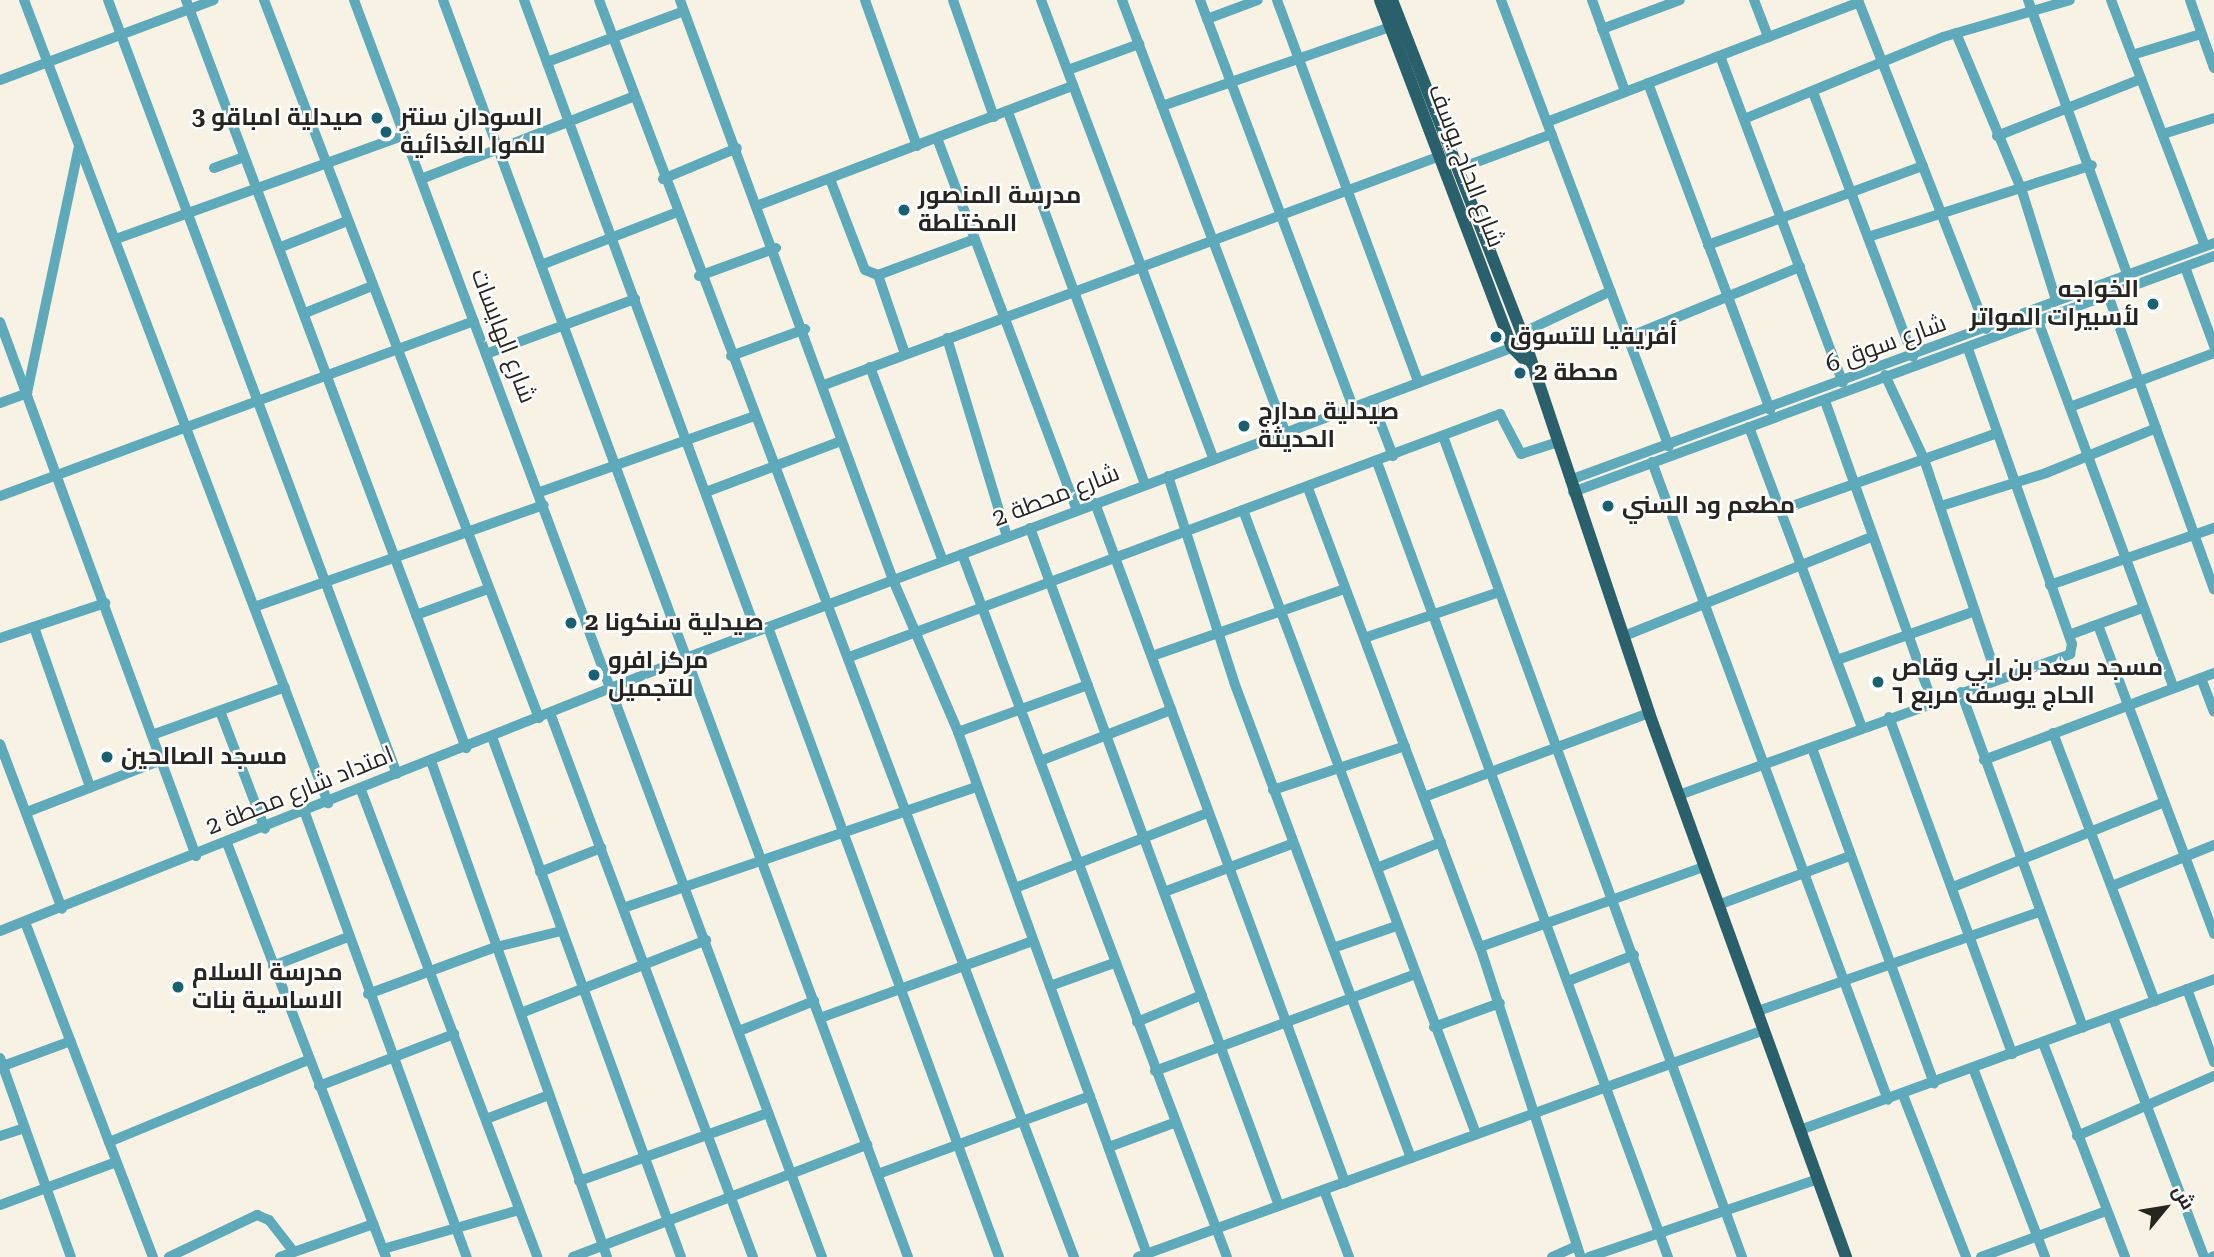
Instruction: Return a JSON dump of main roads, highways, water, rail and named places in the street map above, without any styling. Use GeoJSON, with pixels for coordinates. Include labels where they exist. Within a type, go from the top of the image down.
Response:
{"type":"FeatureCollection","features":[{"type":"Feature","properties":{"kind":"main road","name":"شارع الحاج يوسف"},"geometry":{"type":"LineString","coordinates":[[1380,0],[1513,347],[1537,373]]}},
{"type":"Feature","properties":{"kind":"main road","name":"شارع الحاج يوسف"},"geometry":{"type":"LineString","coordinates":[[1392,0],[1537,373],[1572,486],[1649,713],[1846,1257]]}},
{"type":"Feature","properties":{"kind":"place","name":"صيدلية امباقو 3"},"geometry":{"type":"Point","coordinates":[377,118]}},
{"type":"Feature","properties":{"kind":"place","name":"السودان سنتر للموا الغذائية"},"geometry":{"type":"Point","coordinates":[386,132]}},
{"type":"Feature","properties":{"kind":"place","name":"مدرسة المنصور المختلطة"},"geometry":{"type":"Point","coordinates":[904,210]}},
{"type":"Feature","properties":{"kind":"place","name":"الخواجه لأسبيرات المواتر"},"geometry":{"type":"Point","coordinates":[2153,304]}},
{"type":"Feature","properties":{"kind":"place","name":"أفريقيا للتسوق"},"geometry":{"type":"Point","coordinates":[1496,337]}},
{"type":"Feature","properties":{"kind":"place","name":"محطة 2"},"geometry":{"type":"Point","coordinates":[1520,373]}},
{"type":"Feature","properties":{"kind":"place","name":"صيدلية مدارج الحديثة"},"geometry":{"type":"Point","coordinates":[1244,426]}},
{"type":"Feature","properties":{"kind":"place","name":"مطعم ود السني"},"geometry":{"type":"Point","coordinates":[1608,506]}},
{"type":"Feature","properties":{"kind":"place","name":"صيدلية سنكونا 2"},"geometry":{"type":"Point","coordinates":[571,623]}},
{"type":"Feature","properties":{"kind":"place","name":"مركز افرو للتجميل"},"geometry":{"type":"Point","coordinates":[594,675]}},
{"type":"Feature","properties":{"kind":"place","name":"مسجد سعد بن ابي وقاص الحاج يوسف مربع ٦"},"geometry":{"type":"Point","coordinates":[1878,682]}},
{"type":"Feature","properties":{"kind":"place","name":"مسجد الصالحين"},"geometry":{"type":"Point","coordinates":[107,757]}},
{"type":"Feature","properties":{"kind":"place","name":"مدرسة السلام الاساسية بنات"},"geometry":{"type":"Point","coordinates":[178,987]}}]}
